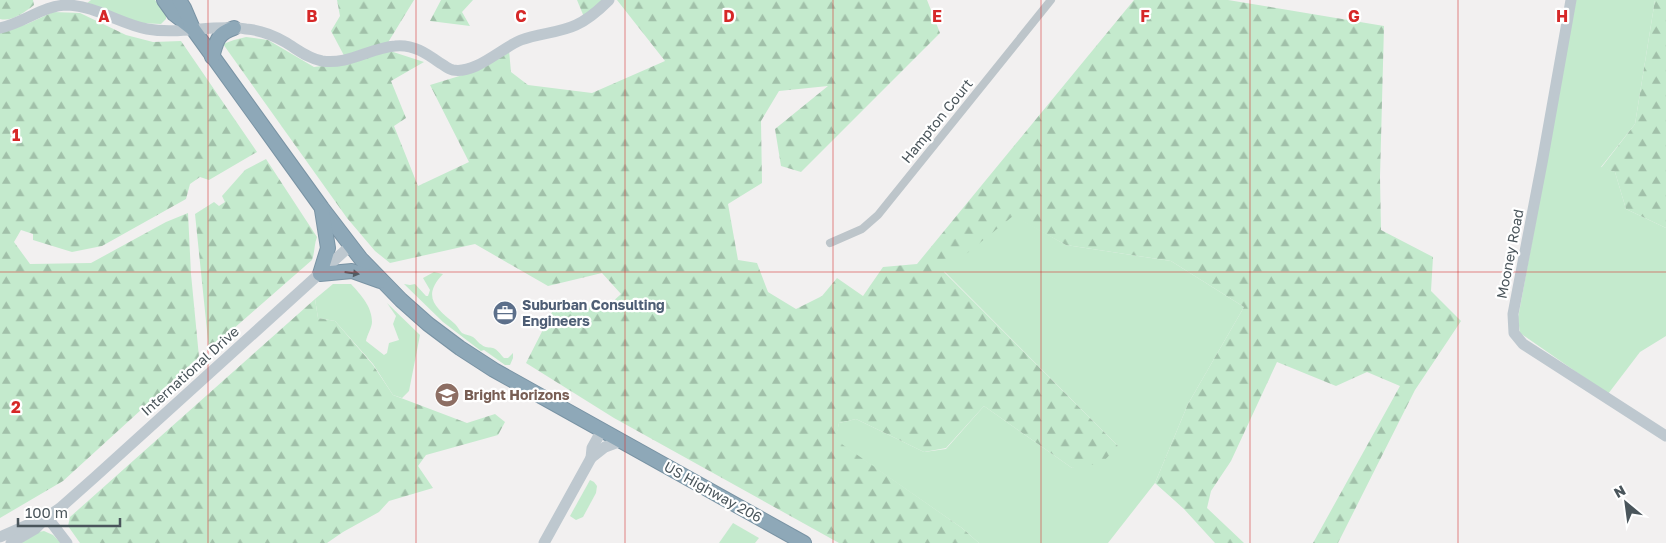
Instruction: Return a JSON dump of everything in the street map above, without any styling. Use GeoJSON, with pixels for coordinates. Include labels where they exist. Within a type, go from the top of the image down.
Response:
{"type":"FeatureCollection","features":[{"type":"Feature","properties":{"kind":"highway"},"geometry":{"type":"LineString","coordinates":[[164,0],[174,14],[193,29]]}},
{"type":"Feature","properties":{"kind":"highway"},"geometry":{"type":"LineString","coordinates":[[179,0],[193,29]]}},
{"type":"Feature","properties":{"kind":"highway"},"geometry":{"type":"LineString","coordinates":[[212,57],[218,38],[223,33],[234,28]]}},
{"type":"Feature","properties":{"kind":"highway","name":"US Highway 206"},"geometry":{"type":"LineString","coordinates":[[193,29],[350,246],[383,282],[428,324],[498,373],[804,543]]}},
{"type":"Feature","properties":{"kind":"highway"},"geometry":{"type":"LineString","coordinates":[[322,208],[328,248],[320,274],[352,271],[383,282]]}},
{"type":"Feature","properties":{"kind":"street"},"geometry":{"type":"LineString","coordinates":[[0,28],[14,24],[51,7],[71,5],[149,29],[234,28],[252,30],[268,34],[286,42],[306,55],[323,61],[346,60],[382,48],[407,46],[417,48],[449,68],[461,70],[478,65],[520,40],[574,26],[597,12],[609,0]]}},
{"type":"Feature","properties":{"kind":"street","name":"Hampton Court"},"geometry":{"type":"LineString","coordinates":[[830,243],[862,229],[878,215],[1051,0]]}},
{"type":"Feature","properties":{"kind":"street","name":"Mooney Road"},"geometry":{"type":"LineString","coordinates":[[1571,0],[1514,311],[1513,330],[1523,344],[1666,436]]}},
{"type":"Feature","properties":{"kind":"street","name":"International Drive"},"geometry":{"type":"LineString","coordinates":[[11,543],[35,529],[95,478],[350,246]]}},
{"type":"Feature","properties":{"kind":"street"},"geometry":{"type":"LineString","coordinates":[[591,458],[592,448],[602,430]]}},
{"type":"Feature","properties":{"kind":"street"},"geometry":{"type":"LineString","coordinates":[[544,543],[591,458],[604,447],[622,442]]}},
{"type":"Feature","properties":{"kind":"street"},"geometry":{"type":"LineString","coordinates":[[47,517],[67,543]]}},
{"type":"Feature","properties":{"kind":"street","name":"International Drive"},"geometry":{"type":"LineString","coordinates":[[0,537],[47,517]]}},
{"type":"Feature","properties":{"kind":"green space"},"geometry":{"type":"Polygon","coordinates":[[[0,0],[33,0],[34,5],[14,18],[5,20],[0,19],[0,0]]]}},
{"type":"Feature","properties":{"kind":"green space"},"geometry":{"type":"Polygon","coordinates":[[[91,0],[155,0],[166,14],[166,19],[161,24],[140,23],[86,4],[91,0]]]}},
{"type":"Feature","properties":{"kind":"green space"},"geometry":{"type":"Polygon","coordinates":[[[337,0],[414,0],[384,49],[424,62],[391,81],[406,118],[394,126],[418,186],[469,162],[430,85],[479,70],[509,50],[511,72],[528,85],[592,93],[665,61],[617,0],[927,0],[940,33],[801,172],[781,166],[775,129],[828,86],[779,91],[761,121],[762,183],[728,204],[738,260],[757,263],[768,292],[796,309],[822,296],[837,278],[863,296],[883,267],[917,264],[1134,0],[1228,0],[1384,26],[1380,177],[1381,230],[1433,257],[1431,291],[1461,321],[1415,390],[1338,543],[1313,543],[1400,386],[1367,372],[1336,386],[1277,362],[1231,461],[1211,491],[1207,508],[1244,543],[1215,543],[1184,509],[1155,483],[1188,404],[1244,307],[1171,261],[1066,245],[1013,216],[944,272],[1118,446],[1102,463],[1072,468],[984,406],[946,448],[924,452],[856,419],[839,423],[836,440],[962,528],[979,543],[839,543],[614,418],[526,363],[556,304],[609,305],[621,294],[602,273],[548,286],[475,244],[390,263],[375,251],[347,218],[223,44],[246,37],[268,40],[314,67],[348,63],[331,31],[340,16],[337,0]]]}},
{"type":"Feature","properties":{"kind":"green space"},"geometry":{"type":"Polygon","coordinates":[[[441,0],[473,0],[462,12],[470,26],[430,21],[441,0]]]}},
{"type":"Feature","properties":{"kind":"green space"},"geometry":{"type":"Polygon","coordinates":[[[577,0],[602,0],[584,17],[577,0]]]}},
{"type":"Feature","properties":{"kind":"green space"},"geometry":{"type":"Polygon","coordinates":[[[1576,0],[1655,0],[1635,124],[1601,167],[1615,172],[1626,209],[1666,228],[1666,336],[1640,352],[1608,394],[1520,333],[1518,318],[1576,0]]]}},
{"type":"Feature","properties":{"kind":"green space"},"geometry":{"type":"Polygon","coordinates":[[[1655,0],[1666,0],[1666,228],[1626,209],[1615,172],[1601,168],[1635,124],[1655,0]]]}},
{"type":"Feature","properties":{"kind":"green space"},"geometry":{"type":"Polygon","coordinates":[[[53,12],[80,13],[126,35],[153,42],[181,41],[257,152],[209,180],[200,177],[190,184],[186,199],[102,246],[72,252],[33,240],[33,234],[21,230],[14,242],[30,264],[91,263],[166,222],[188,213],[191,274],[199,357],[63,481],[0,518],[0,32],[27,24],[53,12]]]}},
{"type":"Feature","properties":{"kind":"green space"},"geometry":{"type":"Polygon","coordinates":[[[266,159],[317,237],[313,257],[312,260],[209,350],[195,214],[214,202],[219,206],[225,202],[222,196],[245,170],[266,159]]]}},
{"type":"Feature","properties":{"kind":"green space"},"geometry":{"type":"Polygon","coordinates":[[[1013,215],[1066,245],[1171,261],[1244,307],[1188,404],[1155,483],[1108,543],[979,543],[962,528],[835,440],[839,423],[856,419],[924,452],[946,449],[984,406],[1072,468],[1118,446],[944,271],[1013,215]]]}},
{"type":"Feature","properties":{"kind":"green space"},"geometry":{"type":"Polygon","coordinates":[[[434,272],[443,274],[433,289],[432,296],[437,307],[462,333],[473,337],[483,346],[495,349],[504,358],[508,358],[513,353],[510,365],[505,365],[484,350],[481,351],[443,322],[404,284],[415,284],[428,296],[430,290],[423,278],[434,272]]]}},
{"type":"Feature","properties":{"kind":"green space"},"geometry":{"type":"Polygon","coordinates":[[[333,284],[351,284],[365,301],[370,311],[372,322],[366,341],[384,355],[387,353],[389,343],[399,340],[393,324],[396,316],[387,303],[420,335],[409,391],[402,398],[393,395],[373,364],[335,321],[318,318],[315,299],[333,284]]]}},
{"type":"Feature","properties":{"kind":"green space"},"geometry":{"type":"Polygon","coordinates":[[[315,299],[318,318],[335,321],[373,365],[393,395],[467,423],[495,414],[505,422],[498,435],[426,455],[418,466],[433,488],[389,501],[379,512],[327,543],[80,543],[68,526],[70,517],[315,299]]]}},
{"type":"Feature","properties":{"kind":"green space"},"geometry":{"type":"Polygon","coordinates":[[[590,480],[597,486],[596,493],[583,517],[576,520],[570,516],[590,480]]]}},
{"type":"Feature","properties":{"kind":"green space"},"geometry":{"type":"Polygon","coordinates":[[[733,523],[759,538],[755,543],[719,543],[733,523]]]}},
{"type":"Feature","properties":{"kind":"green space"},"geometry":{"type":"Polygon","coordinates":[[[44,531],[53,535],[61,543],[19,543],[39,532],[44,531]]]}},
{"type":"Feature","properties":{"kind":"place","name":"Suburban Consulting Engineers"},"geometry":{"type":"Point","coordinates":[505,313]}},
{"type":"Feature","properties":{"kind":"place","name":"Bright Horizons"},"geometry":{"type":"Point","coordinates":[447,395]}}]}
